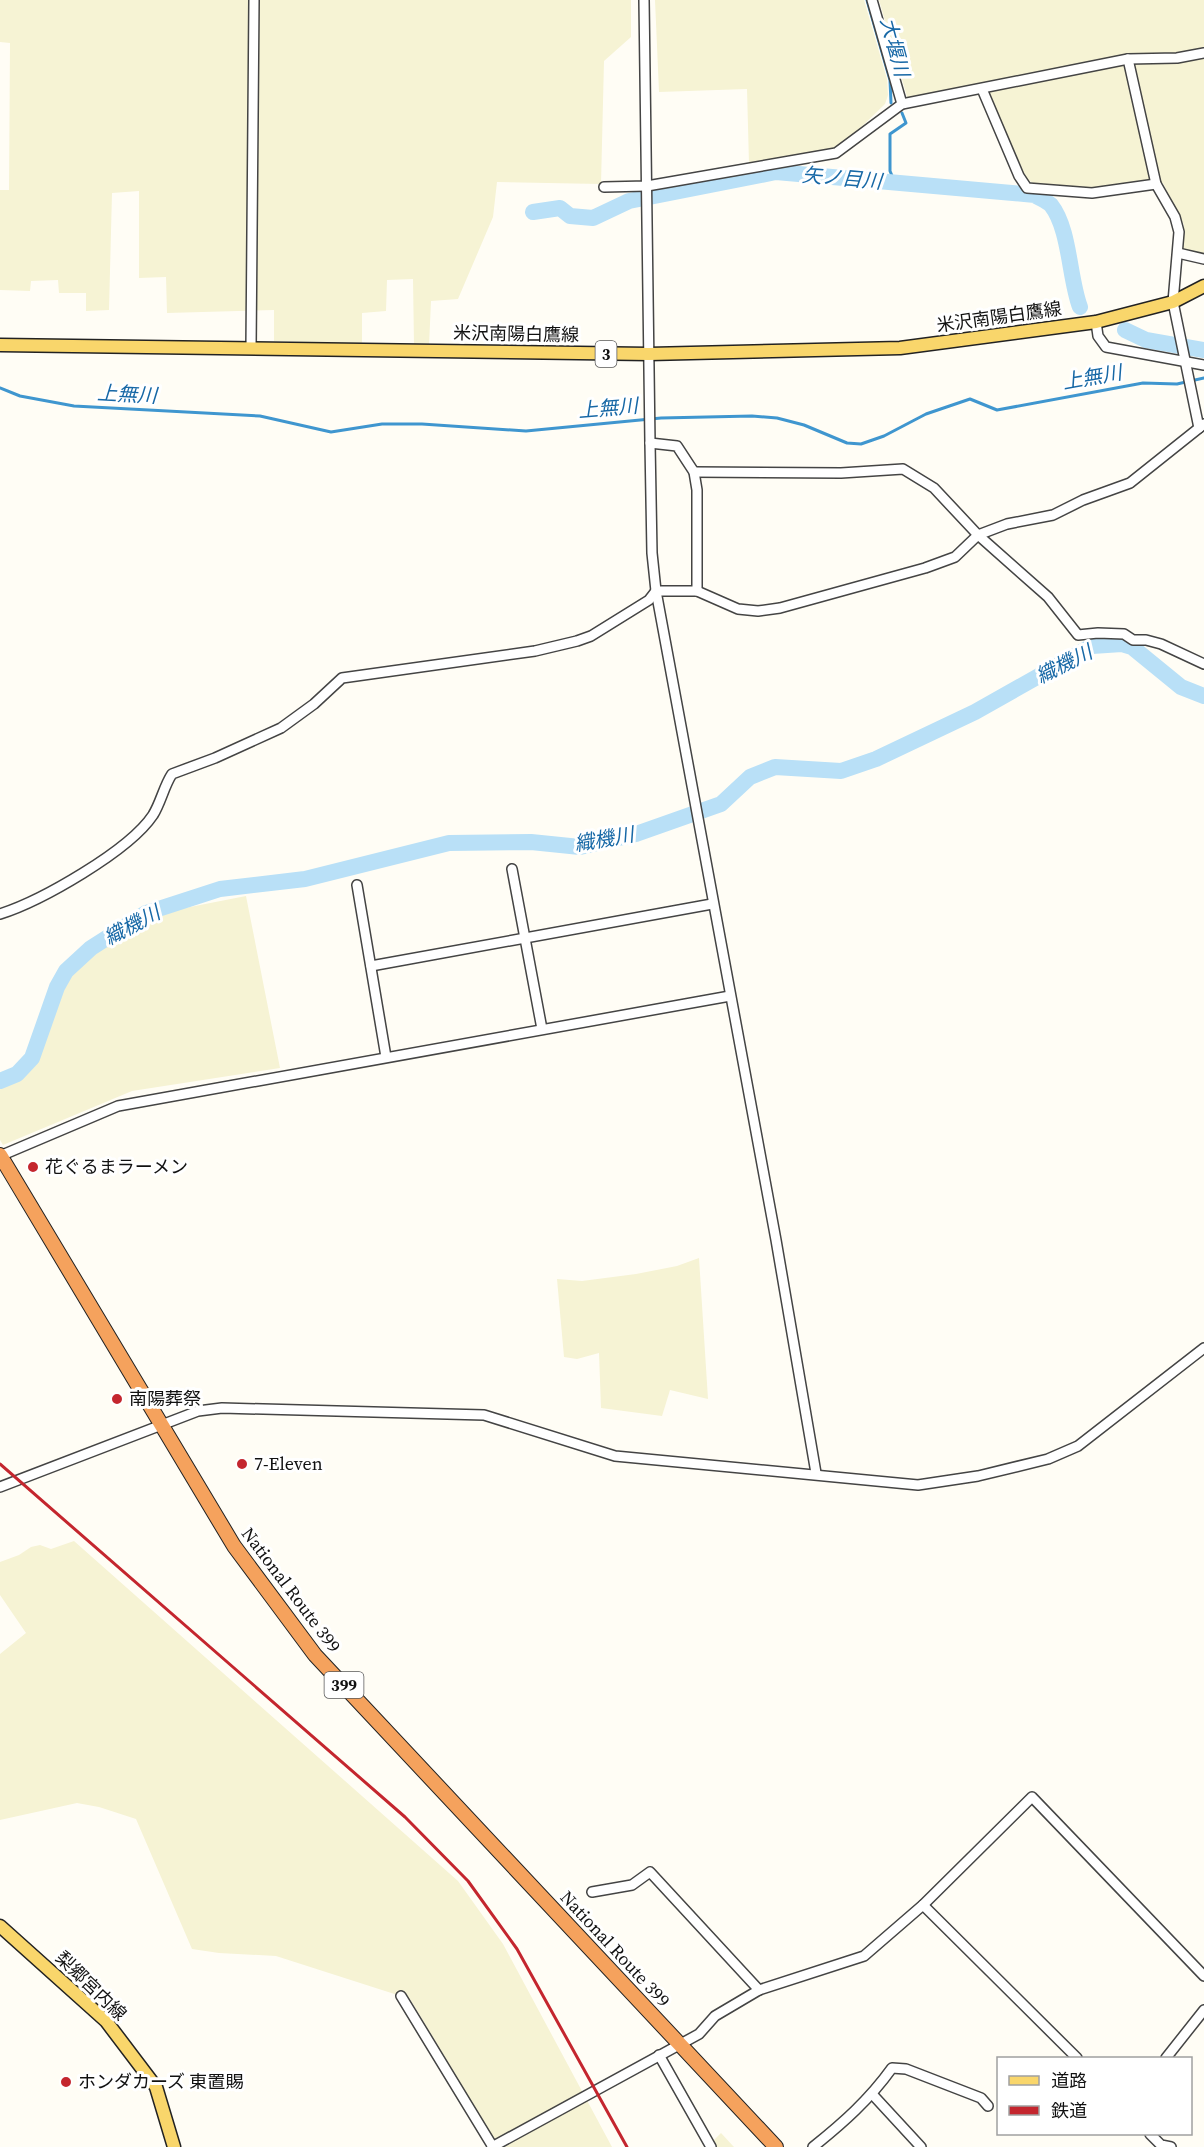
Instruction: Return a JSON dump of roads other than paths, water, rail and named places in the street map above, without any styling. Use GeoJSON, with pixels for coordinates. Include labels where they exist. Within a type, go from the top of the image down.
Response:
{"type":"FeatureCollection","features":[{"type":"Feature","properties":{"kind":"highway","name":"National Route 399"},"geometry":{"type":"LineString","coordinates":[[0,1156],[234,1546],[315,1654],[776,2147]]}},
{"type":"Feature","properties":{"kind":"main road","name":"米沢南陽白鷹線"},"geometry":{"type":"LineString","coordinates":[[0,345],[649,354],[900,348],[1096,322],[1173,302],[1204,286]]}},
{"type":"Feature","properties":{"kind":"main road","name":"梨郷宮内線"},"geometry":{"type":"LineString","coordinates":[[0,1926],[106,2021],[156,2087],[174,2147]]}},
{"type":"Feature","properties":{"kind":"street"},"geometry":{"type":"LineString","coordinates":[[251,349],[254,0]]}},
{"type":"Feature","properties":{"kind":"street"},"geometry":{"type":"LineString","coordinates":[[644,0],[652,553],[656,591],[816,1473]]}},
{"type":"Feature","properties":{"kind":"street"},"geometry":{"type":"LineString","coordinates":[[872,0],[902,104]]}},
{"type":"Feature","properties":{"kind":"street"},"geometry":{"type":"LineString","coordinates":[[604,187],[647,186],[836,153],[902,104],[1128,59],[1177,58],[1204,53]]}},
{"type":"Feature","properties":{"kind":"street"},"geometry":{"type":"LineString","coordinates":[[656,591],[697,591],[738,609],[758,611],[780,608],[925,568],[955,557],[978,535],[1006,524],[1053,514],[1130,483],[1201,426],[1190,389],[1173,302],[1179,232],[1175,217],[1156,184],[1128,59]]}},
{"type":"Feature","properties":{"kind":"street"},"geometry":{"type":"LineString","coordinates":[[982,89],[1019,176],[1028,188],[1092,193],[1156,184]]}},
{"type":"Feature","properties":{"kind":"street"},"geometry":{"type":"LineString","coordinates":[[1178,253],[1204,259]]}},
{"type":"Feature","properties":{"kind":"street"},"geometry":{"type":"LineString","coordinates":[[1096,322],[1098,336],[1107,347],[1185,357],[1204,365]]}},
{"type":"Feature","properties":{"kind":"street"},"geometry":{"type":"LineString","coordinates":[[650,443],[677,446],[693,472],[697,490],[697,591]]}},
{"type":"Feature","properties":{"kind":"street"},"geometry":{"type":"LineString","coordinates":[[693,472],[841,472],[903,469],[934,488],[978,535],[1048,597],[1078,635],[1124,634],[1133,640],[1146,640],[1161,644],[1204,664]]}},
{"type":"Feature","properties":{"kind":"street"},"geometry":{"type":"LineString","coordinates":[[0,914],[22,907],[117,852],[154,814],[172,774],[215,758],[281,728],[314,704],[342,678],[535,651],[577,641],[591,636],[649,600],[656,591]]}},
{"type":"Feature","properties":{"kind":"street"},"geometry":{"type":"LineString","coordinates":[[512,869],[542,1029]]}},
{"type":"Feature","properties":{"kind":"street"},"geometry":{"type":"LineString","coordinates":[[357,885],[386,1057]]}},
{"type":"Feature","properties":{"kind":"street"},"geometry":{"type":"LineString","coordinates":[[371,966],[712,904]]}},
{"type":"Feature","properties":{"kind":"street"},"geometry":{"type":"LineString","coordinates":[[0,1156],[118,1107],[730,996]]}},
{"type":"Feature","properties":{"kind":"street"},"geometry":{"type":"LineString","coordinates":[[0,1487],[198,1411],[222,1408],[467,1413],[519,1425],[615,1456],[816,1473],[873,1482],[918,1485],[978,1476],[1048,1459],[1078,1446],[1204,1348]]}},
{"type":"Feature","properties":{"kind":"street"},"geometry":{"type":"LineString","coordinates":[[401,1996],[492,2147],[699,2034],[715,2016],[759,1990],[864,1956],[923,1905],[1032,1797],[1204,1976]]}},
{"type":"Feature","properties":{"kind":"street"},"geometry":{"type":"LineString","coordinates":[[592,1892],[632,1885],[650,1872],[759,1990]]}},
{"type":"Feature","properties":{"kind":"street"},"geometry":{"type":"LineString","coordinates":[[923,1905],[1076,2057]]}},
{"type":"Feature","properties":{"kind":"street"},"geometry":{"type":"LineString","coordinates":[[1167,2057],[1204,2010]]}},
{"type":"Feature","properties":{"kind":"street"},"geometry":{"type":"LineString","coordinates":[[659,2055],[711,2147]]}},
{"type":"Feature","properties":{"kind":"street"},"geometry":{"type":"LineString","coordinates":[[813,2147],[873,2095],[892,2068],[906,2069],[981,2098],[988,2106]]}},
{"type":"Feature","properties":{"kind":"street"},"geometry":{"type":"LineString","coordinates":[[873,2095],[921,2147]]}},
{"type":"Feature","properties":{"kind":"street"},"geometry":{"type":"LineString","coordinates":[[1152,2135],[1161,2145],[1171,2147]]}},
{"type":"Feature","properties":{"kind":"waterway","name":"大堰川"},"geometry":{"type":"LineString","coordinates":[[867,0],[890,80],[891,103]]}},
{"type":"Feature","properties":{"kind":"waterway","name":"大堰川"},"geometry":{"type":"LineString","coordinates":[[896,185],[890,171],[890,134],[906,123],[902,113]]}},
{"type":"Feature","properties":{"kind":"waterway","name":"矢ノ目川"},"geometry":{"type":"LineString","coordinates":[[533,212],[560,208],[570,216],[593,218],[629,201],[776,172],[1035,195],[1051,205],[1062,227],[1080,307]]}},
{"type":"Feature","properties":{"kind":"waterway","name":"矢ノ目川"},"geometry":{"type":"LineString","coordinates":[[1125,330],[1146,340],[1204,350]]}},
{"type":"Feature","properties":{"kind":"waterway","name":"上無川"},"geometry":{"type":"LineString","coordinates":[[0,388],[20,396],[74,406],[260,416],[331,432],[382,424],[422,424],[526,431],[661,418],[752,416],[777,418],[804,425],[847,443],[861,444],[884,436],[926,414],[970,399],[997,410],[1143,383],[1177,384],[1204,378]]}},
{"type":"Feature","properties":{"kind":"waterway","name":"織機川"},"geometry":{"type":"LineString","coordinates":[[0,1081],[17,1074],[32,1058],[57,987],[66,971],[91,948],[146,913],[220,889],[305,879],[449,843],[531,842],[580,847],[636,834],[721,804],[750,777],[775,767],[841,771],[876,759],[975,712],[1092,646],[1122,644],[1132,647],[1181,687],[1204,696]]}},
{"type":"Feature","properties":{"kind":"railway"},"geometry":{"type":"LineString","coordinates":[[0,1464],[405,1817],[468,1881],[517,1949],[627,2147]]}},
{"type":"Feature","properties":{"kind":"place","name":"花ぐるまラーメン"},"geometry":{"type":"Point","coordinates":[33,1167]}},
{"type":"Feature","properties":{"kind":"place","name":"南陽葬祭"},"geometry":{"type":"Point","coordinates":[117,1399]}},
{"type":"Feature","properties":{"kind":"place","name":"7-Eleven"},"geometry":{"type":"Point","coordinates":[242,1464]}},
{"type":"Feature","properties":{"kind":"place","name":"ホンダカーズ 東置賜"},"geometry":{"type":"Point","coordinates":[66,2082]}}]}
